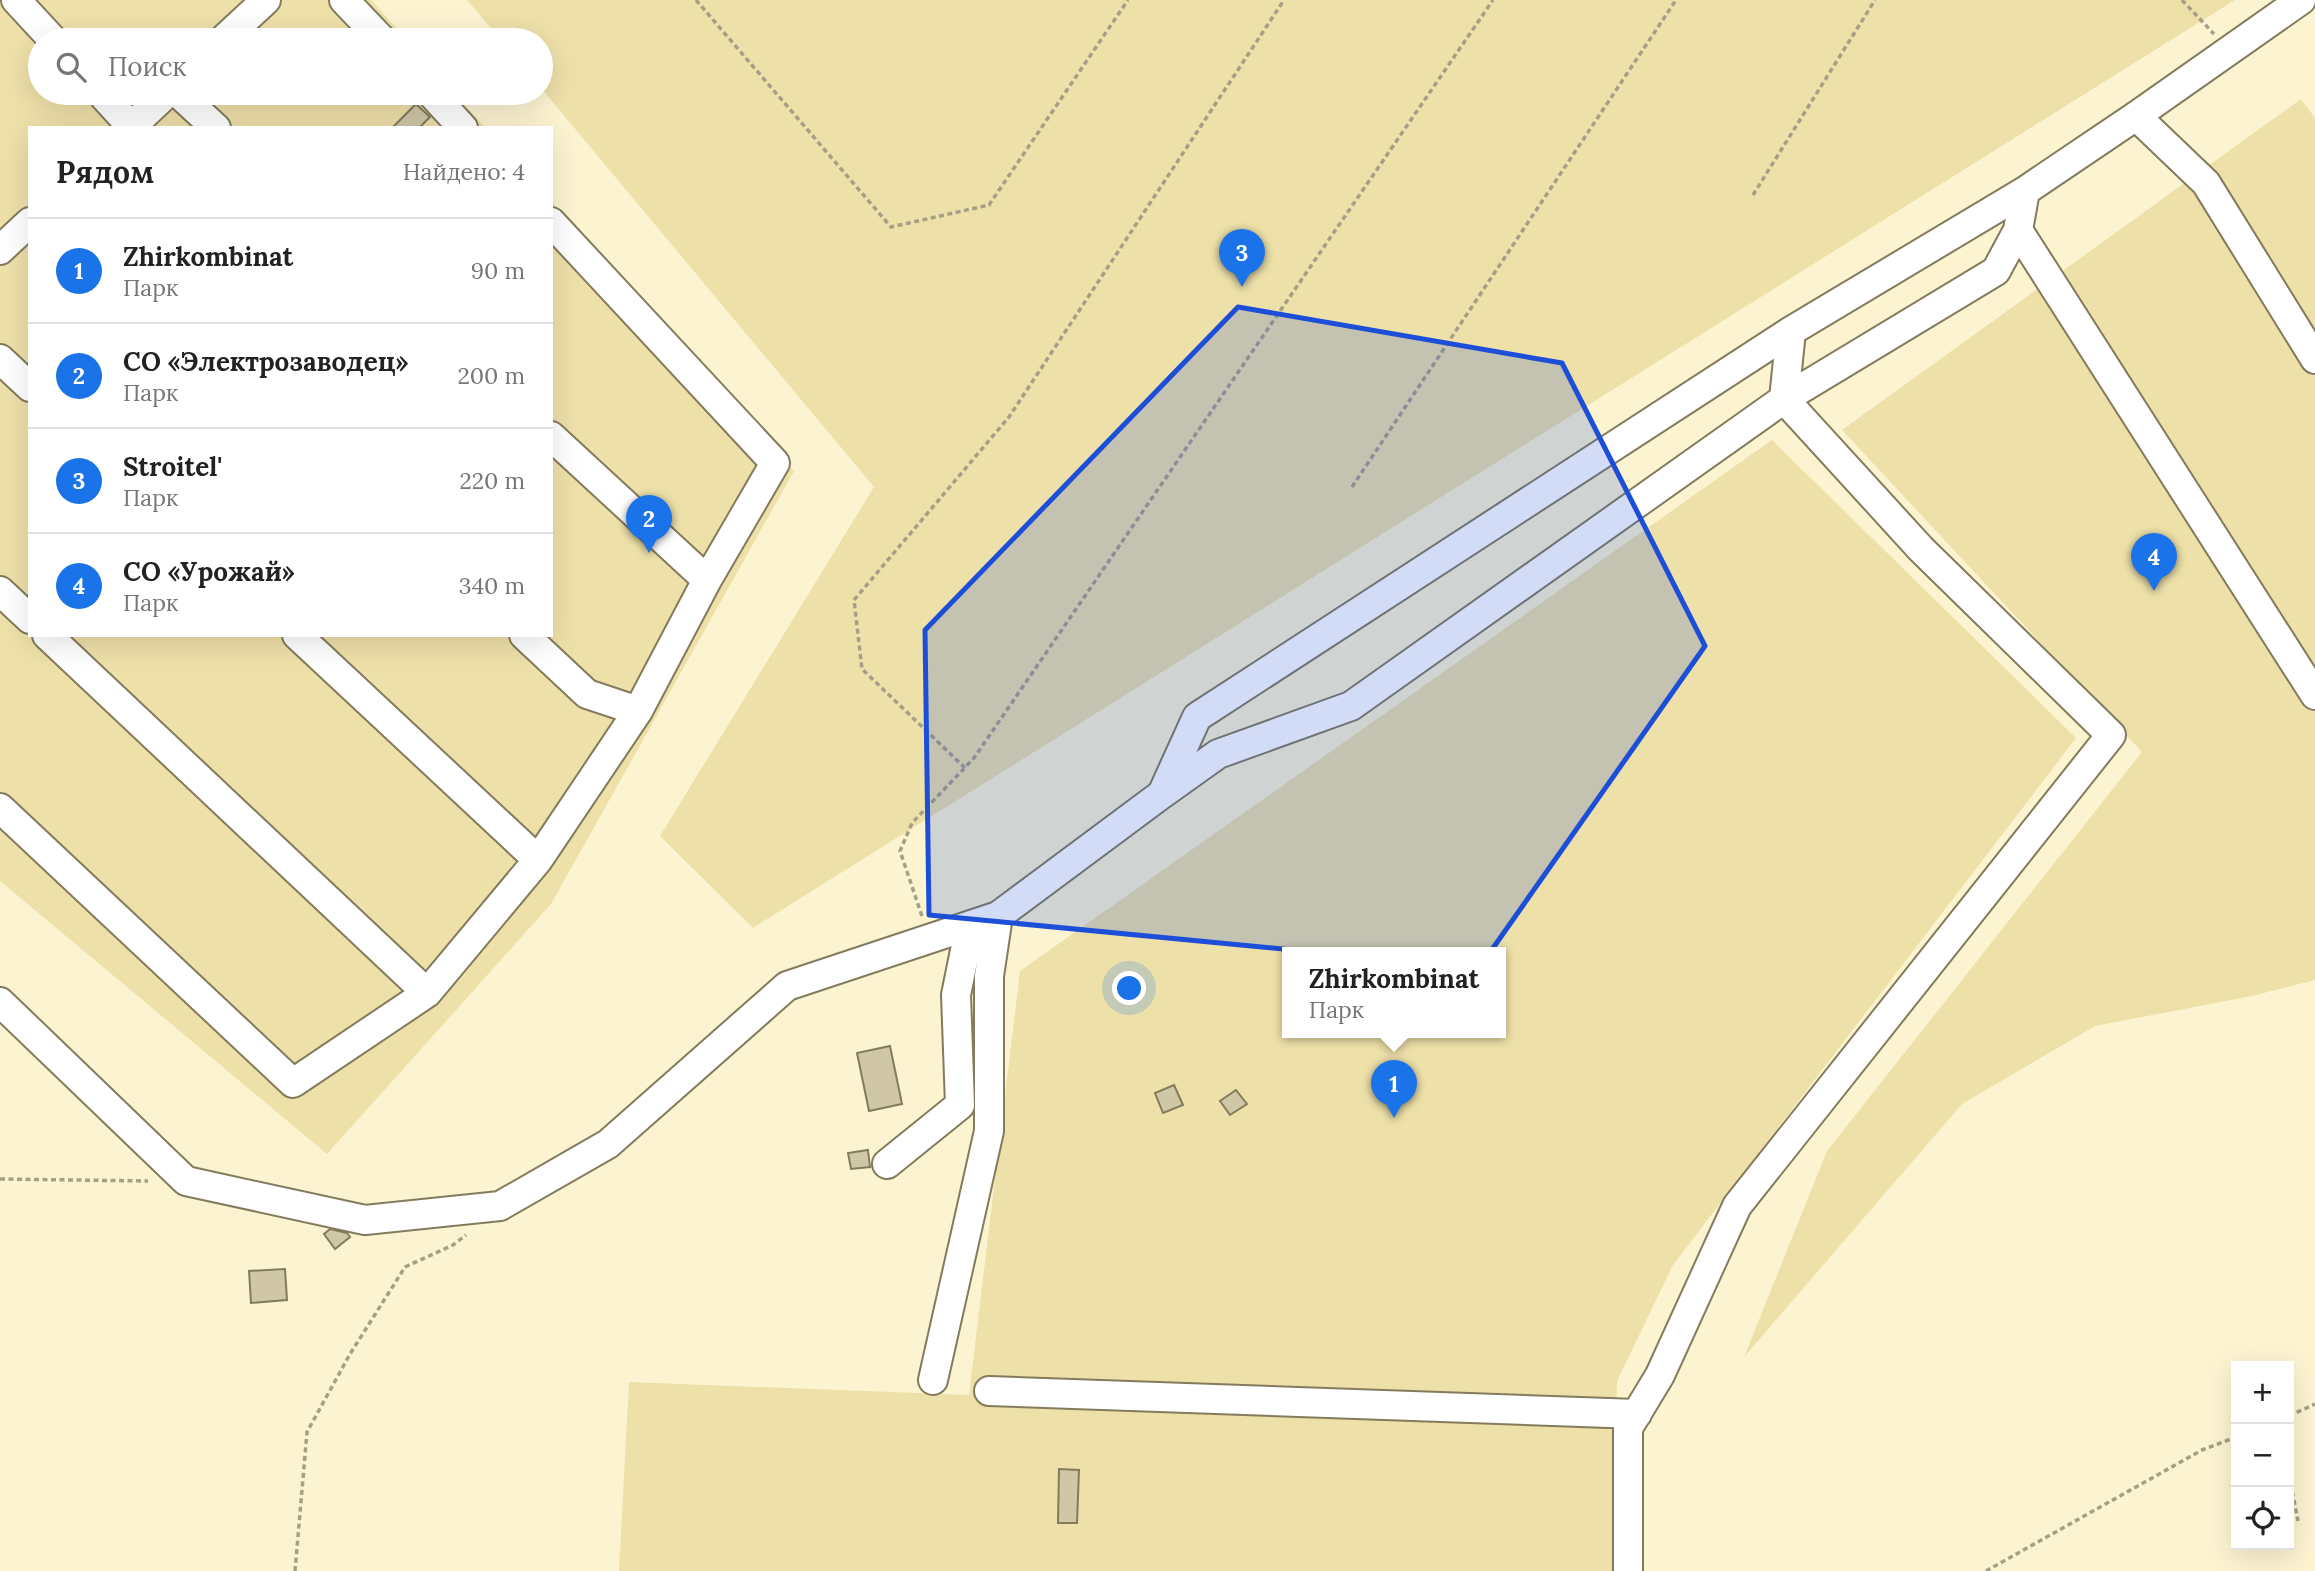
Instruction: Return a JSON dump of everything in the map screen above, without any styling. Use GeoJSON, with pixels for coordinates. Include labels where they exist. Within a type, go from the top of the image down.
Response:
{"type":"FeatureCollection","features":[{"type":"Feature","properties":{"kind":"lane"},"geometry":{"type":"LineString","coordinates":[[16,0],[41,28]]}},
{"type":"Feature","properties":{"kind":"lane"},"geometry":{"type":"LineString","coordinates":[[236,28],[265,0]]}},
{"type":"Feature","properties":{"kind":"lane"},"geometry":{"type":"LineString","coordinates":[[344,0],[371,28]]}},
{"type":"Feature","properties":{"kind":"lane"},"geometry":{"type":"LineString","coordinates":[[1162,794],[1197,717],[1791,331],[2025,191],[2136,117],[2301,0]]}},
{"type":"Feature","properties":{"kind":"lane"},"geometry":{"type":"LineString","coordinates":[[112,105],[130,126]]}},
{"type":"Feature","properties":{"kind":"lane"},"geometry":{"type":"LineString","coordinates":[[132,126],[154,105]]}},
{"type":"Feature","properties":{"kind":"lane"},"geometry":{"type":"LineString","coordinates":[[191,105],[214,126]]}},
{"type":"Feature","properties":{"kind":"lane"},"geometry":{"type":"LineString","coordinates":[[442,105],[461,126]]}},
{"type":"Feature","properties":{"kind":"lane"},"geometry":{"type":"LineString","coordinates":[[2136,117],[2206,183],[2315,359]]}},
{"type":"Feature","properties":{"kind":"lane"},"geometry":{"type":"LineString","coordinates":[[0,1002],[186,1181],[365,1220],[500,1206],[608,1144],[787,986],[999,916],[1218,754],[1351,706],[1784,399],[1996,271],[2018,230],[2025,191]]}},
{"type":"Feature","properties":{"kind":"lane"},"geometry":{"type":"LineString","coordinates":[[0,250],[28,224]]}},
{"type":"Feature","properties":{"kind":"lane"},"geometry":{"type":"LineString","coordinates":[[0,808],[293,1083],[427,993],[538,860],[638,710],[707,580],[775,463],[553,224]]}},
{"type":"Feature","properties":{"kind":"lane"},"geometry":{"type":"LineString","coordinates":[[2018,230],[2315,695]]}},
{"type":"Feature","properties":{"kind":"lane"},"geometry":{"type":"LineString","coordinates":[[1629,1571],[1628,1428],[1660,1375],[1737,1206],[2111,735],[1921,549],[1784,399],[1791,331]]}},
{"type":"Feature","properties":{"kind":"lane"},"geometry":{"type":"LineString","coordinates":[[0,359],[28,385]]}},
{"type":"Feature","properties":{"kind":"lane"},"geometry":{"type":"LineString","coordinates":[[553,438],[707,580]]}},
{"type":"Feature","properties":{"kind":"lane"},"geometry":{"type":"LineString","coordinates":[[0,592],[28,617]]}},
{"type":"Feature","properties":{"kind":"lane"},"geometry":{"type":"LineString","coordinates":[[49,637],[427,993]]}},
{"type":"Feature","properties":{"kind":"lane"},"geometry":{"type":"LineString","coordinates":[[299,637],[538,860]]}},
{"type":"Feature","properties":{"kind":"lane"},"geometry":{"type":"LineString","coordinates":[[526,637],[587,694],[638,710]]}},
{"type":"Feature","properties":{"kind":"lane"},"geometry":{"type":"LineString","coordinates":[[933,1380],[989,1132],[989,976],[999,916]]}},
{"type":"Feature","properties":{"kind":"lane"},"geometry":{"type":"LineString","coordinates":[[887,1164],[960,1105],[956,995],[970,926]]}},
{"type":"Feature","properties":{"kind":"lane"},"geometry":{"type":"LineString","coordinates":[[989,1391],[1637,1414]]}},
{"type":"Feature","properties":{"kind":"path"},"geometry":{"type":"LineString","coordinates":[[696,0],[891,227],[989,205],[1128,0]]}},
{"type":"Feature","properties":{"kind":"path"},"geometry":{"type":"LineString","coordinates":[[965,768],[862,669],[854,600],[1009,417],[1284,0]]}},
{"type":"Feature","properties":{"kind":"path"},"geometry":{"type":"LineString","coordinates":[[930,939],[900,851],[912,823],[982,747],[1493,0]]}},
{"type":"Feature","properties":{"kind":"path"},"geometry":{"type":"LineString","coordinates":[[1352,487],[1676,0]]}},
{"type":"Feature","properties":{"kind":"path"},"geometry":{"type":"LineString","coordinates":[[1753,195],[1875,0]]}},
{"type":"Feature","properties":{"kind":"path"},"geometry":{"type":"LineString","coordinates":[[2182,0],[2230,50]]}},
{"type":"Feature","properties":{"kind":"path"},"geometry":{"type":"LineString","coordinates":[[0,1179],[186,1181]]}},
{"type":"Feature","properties":{"kind":"path"},"geometry":{"type":"LineString","coordinates":[[295,1571],[307,1432],[344,1365],[405,1268],[453,1245],[500,1206]]}},
{"type":"Feature","properties":{"kind":"path"},"geometry":{"type":"LineString","coordinates":[[2294,1414],[2315,1404]]}},
{"type":"Feature","properties":{"kind":"path"},"geometry":{"type":"LineString","coordinates":[[1986,1571],[2202,1450],[2231,1439]]}},
{"type":"Feature","properties":{"kind":"path"},"geometry":{"type":"LineString","coordinates":[[2291,1487],[2298,1521]]}},
{"type":"Feature","properties":{"kind":"highlighted area"},"geometry":{"type":"Polygon","coordinates":[[[1238,307],[1562,363],[1705,646],[1479,968],[929,915],[925,630],[1238,307]]]}},
{"type":"Feature","properties":{"kind":"shaded area"},"geometry":{"type":"Polygon","coordinates":[[[0,0],[371,0],[396,28],[28,28],[28,105],[465,105],[484,126],[28,126],[28,637],[553,637],[553,203],[794,471],[551,904],[327,1154],[0,881],[0,0]]]}},
{"type":"Feature","properties":{"kind":"shaded area"},"geometry":{"type":"Polygon","coordinates":[[[467,0],[2235,0],[753,928],[660,836],[874,487],[553,102],[553,28],[491,28],[467,0]]]}},
{"type":"Feature","properties":{"kind":"shaded area"},"geometry":{"type":"Polygon","coordinates":[[[2301,99],[2315,118],[2315,980],[2252,996],[2095,1026],[1962,1104],[1744,1357],[1827,1151],[2142,752],[1842,430],[2301,99]]]}},
{"type":"Feature","properties":{"kind":"shaded area"},"geometry":{"type":"Polygon","coordinates":[[[1772,440],[2076,738],[1673,1265],[1617,1381],[1614,1571],[619,1571],[629,1382],[969,1395],[1020,971],[1772,440]]]}},
{"type":"Feature","properties":{"kind":"building"},"geometry":{"type":"Polygon","coordinates":[[[415,105],[430,117],[421,126],[394,126],[415,105]]]}},
{"type":"Feature","properties":{"kind":"building"},"geometry":{"type":"Polygon","coordinates":[[[890,1046],[902,1104],[869,1111],[857,1053],[890,1046]]]}},
{"type":"Feature","properties":{"kind":"building"},"geometry":{"type":"Polygon","coordinates":[[[1174,1085],[1183,1105],[1163,1113],[1155,1093],[1174,1085]]]}},
{"type":"Feature","properties":{"kind":"building"},"geometry":{"type":"Polygon","coordinates":[[[1236,1090],[1247,1104],[1230,1115],[1220,1101],[1236,1090]]]}},
{"type":"Feature","properties":{"kind":"building"},"geometry":{"type":"Polygon","coordinates":[[[868,1150],[870,1167],[851,1169],[848,1153],[868,1150]]]}},
{"type":"Feature","properties":{"kind":"building"},"geometry":{"type":"Polygon","coordinates":[[[330,1229],[347,1233],[350,1237],[335,1249],[324,1234],[330,1229]]]}},
{"type":"Feature","properties":{"kind":"building"},"geometry":{"type":"Polygon","coordinates":[[[285,1269],[287,1300],[251,1303],[249,1271],[285,1269]]]}},
{"type":"Feature","properties":{"kind":"building"},"geometry":{"type":"Polygon","coordinates":[[[1059,1469],[1079,1470],[1077,1523],[1058,1523],[1059,1469]]]}},
{"type":"Feature","properties":{"kind":"place","name":"Stroitel'"},"geometry":{"type":"Point","coordinates":[1242,287]}},
{"type":"Feature","properties":{"kind":"place","name":"СО «Электрозаводец»"},"geometry":{"type":"Point","coordinates":[649,553]}},
{"type":"Feature","properties":{"kind":"place","name":"СО «Урожай»"},"geometry":{"type":"Point","coordinates":[2154,591]}},
{"type":"Feature","properties":{"kind":"place","name":"Zhirkombinat"},"geometry":{"type":"Point","coordinates":[1394,1118]}}]}
